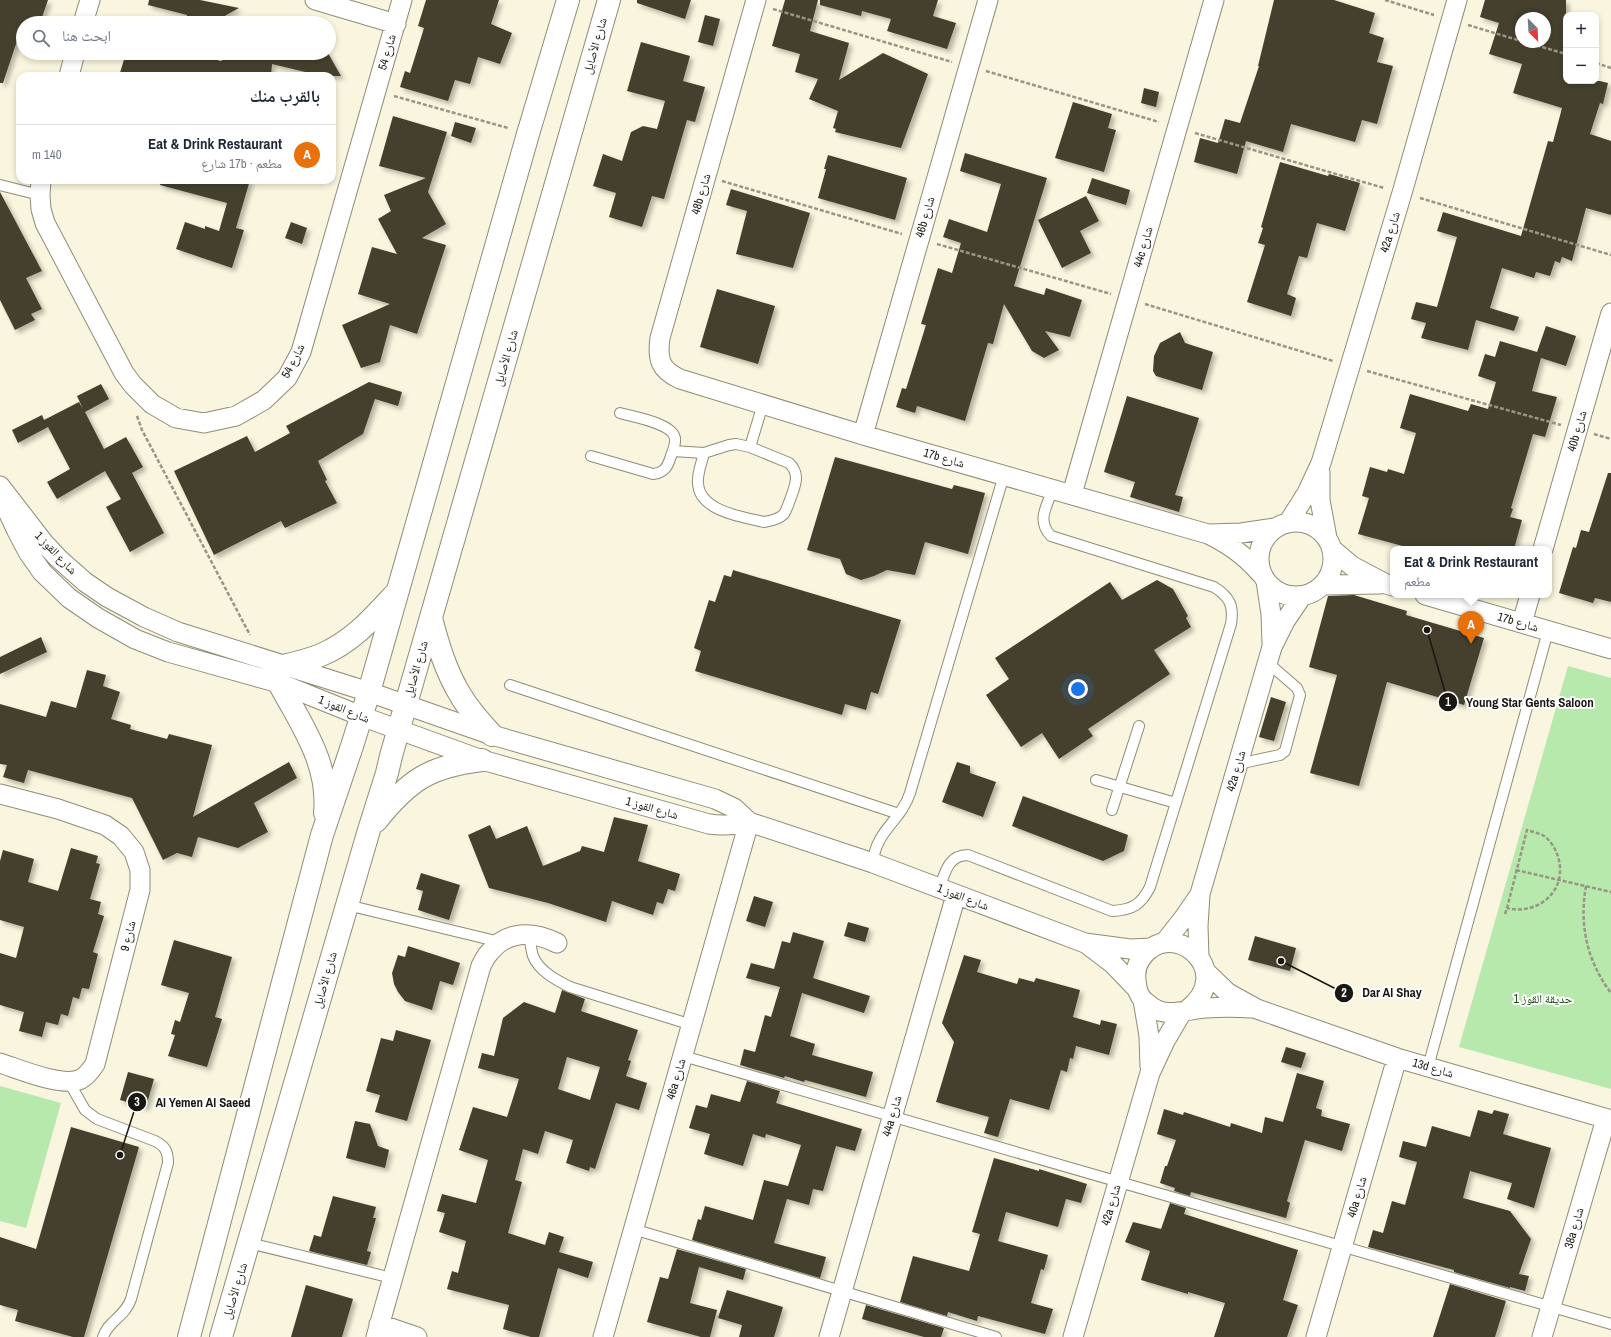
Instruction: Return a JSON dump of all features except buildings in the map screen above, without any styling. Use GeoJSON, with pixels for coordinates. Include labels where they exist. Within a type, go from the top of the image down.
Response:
{"type":"FeatureCollection","features":[{"type":"Feature","properties":{"kind":"main road"},"geometry":{"type":"LineString","coordinates":[[189,1337],[322,834],[369,692],[528,134],[568,0]]}},
{"type":"Feature","properties":{"kind":"main road","name":"شارع الأصايل"},"geometry":{"type":"LineString","coordinates":[[221,1337],[399,730],[609,0]]}},
{"type":"Feature","properties":{"kind":"main road"},"geometry":{"type":"LineString","coordinates":[[322,834],[325,810],[324,786],[319,762],[311,739],[275,669],[321,655],[337,648],[355,636],[369,623],[398,590]]}},
{"type":"Feature","properties":{"kind":"main road"},"geometry":{"type":"LineString","coordinates":[[431,618],[440,649],[454,685],[473,714],[492,735]]}},
{"type":"Feature","properties":{"kind":"main road"},"geometry":{"type":"LineString","coordinates":[[369,830],[401,793],[414,782],[444,767],[482,760]]}},
{"type":"Feature","properties":{"kind":"street"},"geometry":{"type":"LineString","coordinates":[[85,16],[90,0]]}},
{"type":"Feature","properties":{"kind":"street","name":"شارع 54"},"geometry":{"type":"LineString","coordinates":[[315,0],[396,24]]}},
{"type":"Feature","properties":{"kind":"street","name":"شارع 54"},"geometry":{"type":"LineString","coordinates":[[40,188],[43,216],[50,236],[124,373],[133,386],[152,404],[176,418],[204,423],[236,416],[264,400],[287,378],[301,352],[402,0]]}},
{"type":"Feature","properties":{"kind":"street","name":"48b شارع"},"geometry":{"type":"LineString","coordinates":[[680,380],[672,376],[664,369],[659,359],[658,349],[660,338],[756,0]]}},
{"type":"Feature","properties":{"kind":"street","name":"46b شارع"},"geometry":{"type":"LineString","coordinates":[[863,435],[988,0]]}},
{"type":"Feature","properties":{"kind":"street","name":"44c شارع"},"geometry":{"type":"LineString","coordinates":[[1072,494],[1214,0]]}},
{"type":"Feature","properties":{"kind":"street","name":"42a شارع"},"geometry":{"type":"LineString","coordinates":[[1282,526],[1307,493],[1321,463],[1402,193],[1457,0]]}},
{"type":"Feature","properties":{"kind":"street"},"geometry":{"type":"LineString","coordinates":[[70,72],[73,60]]}},
{"type":"Feature","properties":{"kind":"street","name":"40b شارع"},"geometry":{"type":"LineString","coordinates":[[1544,546],[1611,313]]}},
{"type":"Feature","properties":{"kind":"street","name":"17b شارع"},"geometry":{"type":"LineString","coordinates":[[680,380],[863,435],[1208,534],[1236,550],[1249,560],[1263,577]]}},
{"type":"Feature","properties":{"kind":"street","name":"42a شارع"},"geometry":{"type":"LineString","coordinates":[[1321,463],[1320,500],[1330,544]]}},
{"type":"Feature","properties":{"kind":"street","name":"شارع القوز 1"},"geometry":{"type":"LineString","coordinates":[[2,489],[9,514],[17,531],[28,552],[42,572],[69,598],[98,618],[135,639],[168,652],[275,669],[369,692],[492,735],[716,799],[734,808],[749,822],[873,864],[1085,944],[1130,949],[1158,946]]}},
{"type":"Feature","properties":{"kind":"street","name":"شارع القوز 1"},"geometry":{"type":"LineString","coordinates":[[2,489],[44,543],[58,558],[85,582],[107,597],[144,617],[178,632],[275,669],[361,716],[482,760],[709,824],[722,826],[749,822]]}},
{"type":"Feature","properties":{"kind":"street"},"geometry":{"type":"LineString","coordinates":[[1330,544],[1334,558],[1333,568],[1324,584],[1314,592],[1302,596],[1288,596],[1275,590],[1263,577],[1259,560],[1260,549],[1265,538],[1282,526],[1303,522],[1316,528],[1352,566],[1389,585]]}},
{"type":"Feature","properties":{"kind":"street","name":"17b شارع"},"geometry":{"type":"LineString","coordinates":[[1208,534],[1241,533],[1282,526]]}},
{"type":"Feature","properties":{"kind":"street","name":"42a شارع"},"geometry":{"type":"LineString","coordinates":[[1263,577],[1271,614],[1269,655]]}},
{"type":"Feature","properties":{"kind":"street"},"geometry":{"type":"LineString","coordinates":[[1324,584],[1389,585]]}},
{"type":"Feature","properties":{"kind":"street","name":"42a شارع"},"geometry":{"type":"LineString","coordinates":[[1202,964],[1198,926],[1200,894],[1269,655],[1285,621],[1302,596]]}},
{"type":"Feature","properties":{"kind":"street","name":"17b شارع"},"geometry":{"type":"LineString","coordinates":[[1435,598],[1611,649]]}},
{"type":"Feature","properties":{"kind":"street"},"geometry":{"type":"LineString","coordinates":[[1522,623],[1529,598]]}},
{"type":"Feature","properties":{"kind":"street","name":"شارع 9"},"geometry":{"type":"LineString","coordinates":[[0,794],[58,809],[105,825],[122,836],[134,852],[140,870],[140,890],[95,1064],[89,1073],[80,1079],[69,1082]]}},
{"type":"Feature","properties":{"kind":"street","name":"46a شارع"},"geometry":{"type":"LineString","coordinates":[[603,1337],[749,822]]}},
{"type":"Feature","properties":{"kind":"street","name":"44a شارع"},"geometry":{"type":"LineString","coordinates":[[829,1337],[892,1117],[948,892]]}},
{"type":"Feature","properties":{"kind":"street","name":"42a شارع"},"geometry":{"type":"LineString","coordinates":[[1158,946],[1183,919],[1200,894]]}},
{"type":"Feature","properties":{"kind":"street"},"geometry":{"type":"LineString","coordinates":[[417,1337],[378,1331],[475,981],[481,966],[489,953],[500,942],[516,936],[529,934],[543,936],[557,943]]}},
{"type":"Feature","properties":{"kind":"street"},"geometry":{"type":"LineString","coordinates":[[1174,943],[1184,945],[1192,950],[1202,964],[1206,982],[1203,993],[1196,1003],[1184,1010],[1171,1013],[1160,1012],[1151,1007],[1140,995],[1135,980],[1139,962],[1145,954],[1158,946],[1174,943]]}},
{"type":"Feature","properties":{"kind":"street","name":"شارع القوز 1"},"geometry":{"type":"LineString","coordinates":[[1085,944],[1113,964],[1140,995]]}},
{"type":"Feature","properties":{"kind":"street","name":"13d شارع"},"geometry":{"type":"LineString","coordinates":[[1202,964],[1228,993],[1257,1009],[1397,1058],[1608,1119]]}},
{"type":"Feature","properties":{"kind":"street","name":"42a شارع"},"geometry":{"type":"LineString","coordinates":[[1140,995],[1149,1036],[1150,1073]]}},
{"type":"Feature","properties":{"kind":"street","name":"13d شارع"},"geometry":{"type":"LineString","coordinates":[[1184,1010],[1222,1007],[1257,1009]]}},
{"type":"Feature","properties":{"kind":"street","name":"42a شارع"},"geometry":{"type":"LineString","coordinates":[[1073,1337],[1150,1073],[1164,1041],[1184,1010]]}},
{"type":"Feature","properties":{"kind":"street","name":"40a شارع"},"geometry":{"type":"LineString","coordinates":[[1316,1337],[1397,1058]]}},
{"type":"Feature","properties":{"kind":"street"},"geometry":{"type":"LineString","coordinates":[[0,1063],[54,1080],[69,1082]]}},
{"type":"Feature","properties":{"kind":"street","name":"38a شارع"},"geometry":{"type":"LineString","coordinates":[[1542,1337],[1608,1119]]}},
{"type":"Feature","properties":{"kind":"lane"},"geometry":{"type":"LineString","coordinates":[[0,185],[40,188]]}},
{"type":"Feature","properties":{"kind":"lane"},"geometry":{"type":"LineString","coordinates":[[750,447],[763,404]]}},
{"type":"Feature","properties":{"kind":"lane"},"geometry":{"type":"LineString","coordinates":[[592,456],[653,474],[662,472],[666,469],[673,451],[675,437],[668,427],[620,413]]}},
{"type":"Feature","properties":{"kind":"lane"},"geometry":{"type":"LineString","coordinates":[[673,451],[704,452],[736,444],[750,447],[789,463],[796,472],[796,484],[787,509],[783,514],[771,521],[764,522],[718,509],[706,501],[701,496],[698,482],[704,452]]}},
{"type":"Feature","properties":{"kind":"lane"},"geometry":{"type":"LineString","coordinates":[[873,864],[874,854],[886,828],[899,814],[907,802],[1004,475]]}},
{"type":"Feature","properties":{"kind":"lane"},"geometry":{"type":"LineString","coordinates":[[948,892],[950,862],[961,855],[968,855],[1100,908],[1112,911],[1124,911],[1136,906],[1145,898],[1150,887],[1231,624],[1233,613],[1230,602],[1224,593],[1214,587],[1051,536],[1045,530],[1043,523],[1044,515],[1053,489]]}},
{"type":"Feature","properties":{"kind":"lane"},"geometry":{"type":"LineString","coordinates":[[1428,1067],[1548,631]]}},
{"type":"Feature","properties":{"kind":"lane"},"geometry":{"type":"LineString","coordinates":[[1238,764],[1280,755],[1285,751],[1300,695],[1297,688],[1269,655]]}},
{"type":"Feature","properties":{"kind":"lane"},"geometry":{"type":"LineString","coordinates":[[510,685],[899,814]]}},
{"type":"Feature","properties":{"kind":"lane"},"geometry":{"type":"LineString","coordinates":[[1112,810],[1139,726]]}},
{"type":"Feature","properties":{"kind":"lane"},"geometry":{"type":"LineString","coordinates":[[1096,780],[1176,803]]}},
{"type":"Feature","properties":{"kind":"lane"},"geometry":{"type":"LineString","coordinates":[[347,905],[500,942]]}},
{"type":"Feature","properties":{"kind":"lane"},"geometry":{"type":"LineString","coordinates":[[529,934],[534,957],[543,970],[555,980],[692,1025]]}},
{"type":"Feature","properties":{"kind":"lane"},"geometry":{"type":"LineString","coordinates":[[683,1056],[1611,1324]]}},
{"type":"Feature","properties":{"kind":"lane"},"geometry":{"type":"LineString","coordinates":[[69,1082],[85,1110],[97,1119],[155,1141],[163,1145],[168,1154],[168,1163],[131,1299],[124,1313],[106,1329],[103,1337]]}},
{"type":"Feature","properties":{"kind":"lane"},"geometry":{"type":"LineString","coordinates":[[633,1229],[996,1337]]}},
{"type":"Feature","properties":{"kind":"lane"},"geometry":{"type":"LineString","coordinates":[[249,1243],[392,1278]]}},
{"type":"Feature","properties":{"kind":"path"},"geometry":{"type":"LineString","coordinates":[[1546,48],[1563,53]]}},
{"type":"Feature","properties":{"kind":"path"},"geometry":{"type":"LineString","coordinates":[[1599,64],[1611,68]]}},
{"type":"Feature","properties":{"kind":"path"},"geometry":{"type":"LineString","coordinates":[[376,90],[528,134]]}},
{"type":"Feature","properties":{"kind":"path"},"geometry":{"type":"LineString","coordinates":[[706,176],[1128,299],[1349,366],[1611,439]]}},
{"type":"Feature","properties":{"kind":"path"},"geometry":{"type":"LineString","coordinates":[[133,386],[135,408],[142,430],[275,669]]}},
{"type":"Feature","properties":{"kind":"path"},"geometry":{"type":"LineString","coordinates":[[1505,914],[1527,830],[1544,836],[1551,843],[1560,861],[1561,872],[1557,887],[1538,905],[1527,909],[1516,910],[1507,908]]}},
{"type":"Feature","properties":{"kind":"path"},"geometry":{"type":"LineString","coordinates":[[1516,870],[1611,892]]}},
{"type":"Feature","properties":{"kind":"path"},"geometry":{"type":"LineString","coordinates":[[1586,886],[1582,914],[1586,942],[1595,968],[1611,992]]}},
{"type":"Feature","properties":{"kind":"green space","name":"حديقة القوز 1"},"geometry":{"type":"Polygon","coordinates":[[[1568,666],[1611,678],[1611,1089],[1459,1047],[1568,666]]]}},
{"type":"Feature","properties":{"kind":"green space"},"geometry":{"type":"Polygon","coordinates":[[[0,1086],[61,1103],[26,1228],[0,1221],[0,1086]]]}},
{"type":"Feature","properties":{"kind":"place","name":"Young Star Gents Saloon"},"geometry":{"type":"Point","coordinates":[1427,630]}},
{"type":"Feature","properties":{"kind":"place","name":"Eat & Drink Restaurant"},"geometry":{"type":"Point","coordinates":[1471,644]}},
{"type":"Feature","properties":{"kind":"place","name":"Dar Al Shay"},"geometry":{"type":"Point","coordinates":[1281,961]}},
{"type":"Feature","properties":{"kind":"place","name":"Al Yemen Al Saeed"},"geometry":{"type":"Point","coordinates":[120,1155]}}]}
